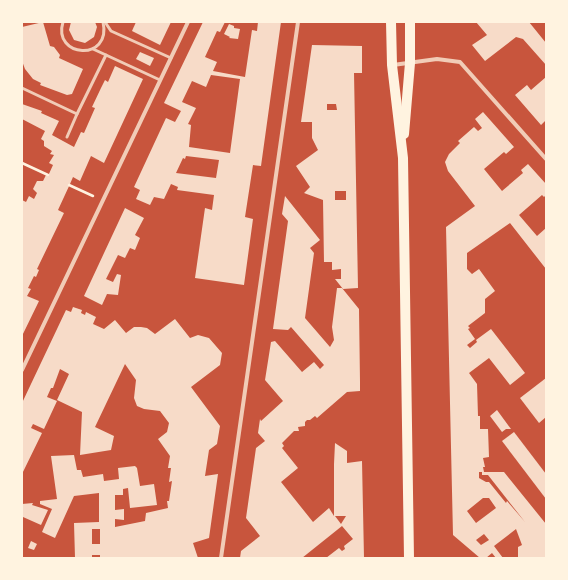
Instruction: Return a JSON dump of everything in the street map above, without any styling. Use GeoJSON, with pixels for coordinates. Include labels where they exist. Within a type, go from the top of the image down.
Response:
{"type":"FeatureCollection","features":[{"type":"Feature","properties":{"kind":"main road"},"geometry":{"type":"LineString","coordinates":[[391,22],[392,65],[402,158],[409,558]]}},
{"type":"Feature","properties":{"kind":"main road"},"geometry":{"type":"LineString","coordinates":[[402,158],[410,62],[410,22]]}},
{"type":"Feature","properties":{"kind":"street"},"geometry":{"type":"LineString","coordinates":[[22,370],[188,22]]}},
{"type":"Feature","properties":{"kind":"street"},"geometry":{"type":"LineString","coordinates":[[221,558],[298,22]]}},
{"type":"Feature","properties":{"kind":"street"},"geometry":{"type":"LineString","coordinates":[[392,65],[445,58],[460,62],[546,159]]}},
{"type":"Feature","properties":{"kind":"lane"},"geometry":{"type":"LineString","coordinates":[[63,22],[61,32],[63,38],[70,47],[82,51],[93,49],[160,80]]}},
{"type":"Feature","properties":{"kind":"lane"},"geometry":{"type":"LineString","coordinates":[[93,49],[102,40],[105,28],[104,22]]}},
{"type":"Feature","properties":{"kind":"lane"},"geometry":{"type":"LineString","coordinates":[[104,22],[111,30],[171,58]]}},
{"type":"Feature","properties":{"kind":"lane"},"geometry":{"type":"LineString","coordinates":[[67,137],[106,54]]}},
{"type":"Feature","properties":{"kind":"lane"},"geometry":{"type":"LineString","coordinates":[[22,88],[77,114]]}},
{"type":"Feature","properties":{"kind":"path"},"geometry":{"type":"LineString","coordinates":[[22,162],[48,175]]}},
{"type":"Feature","properties":{"kind":"path"},"geometry":{"type":"LineString","coordinates":[[69,185],[103,201]]}},
{"type":"Feature","properties":{"kind":"building"},"geometry":{"type":"Polygon","coordinates":[[[43,22],[50,46],[54,47],[60,55],[59,58],[83,69],[72,94],[67,95],[40,85],[41,83],[33,79],[25,69],[22,61],[22,27],[43,22]]]}},
{"type":"Feature","properties":{"kind":"building"},"geometry":{"type":"Polygon","coordinates":[[[71,22],[95,22],[97,27],[94,37],[85,43],[74,40],[69,30],[71,22]]]}},
{"type":"Feature","properties":{"kind":"building"},"geometry":{"type":"Polygon","coordinates":[[[136,22],[171,22],[160,45],[132,31],[136,22]]]}},
{"type":"Feature","properties":{"kind":"building"},"geometry":{"type":"Polygon","coordinates":[[[203,22],[225,22],[220,32],[217,31],[205,57],[217,62],[213,71],[245,77],[252,30],[257,31],[258,22],[281,22],[261,166],[253,165],[245,217],[253,219],[244,285],[195,278],[205,208],[212,210],[214,195],[177,190],[178,187],[171,184],[164,199],[154,197],[150,205],[136,199],[140,190],[134,187],[166,118],[175,122],[181,111],[164,103],[203,22]],[[211,75],[206,87],[192,81],[182,102],[196,108],[188,124],[191,125],[189,147],[230,153],[240,79],[211,75]],[[186,156],[185,159],[183,158],[176,173],[216,178],[219,160],[186,156]]]}},
{"type":"Feature","properties":{"kind":"building"},"geometry":{"type":"Polygon","coordinates":[[[476,22],[529,22],[546,43],[546,65],[523,39],[516,37],[485,61],[472,45],[487,35],[476,22]]]}},
{"type":"Feature","properties":{"kind":"building"},"geometry":{"type":"Polygon","coordinates":[[[229,24],[234,26],[234,28],[240,29],[238,39],[229,38],[230,37],[224,34],[229,24]]]}},
{"type":"Feature","properties":{"kind":"building"},"geometry":{"type":"Polygon","coordinates":[[[312,45],[362,46],[362,73],[354,73],[358,288],[343,289],[335,279],[341,279],[341,269],[332,270],[332,262],[324,262],[323,200],[304,193],[310,187],[296,166],[318,150],[312,138],[312,122],[301,122],[312,45]],[[327,104],[327,110],[337,110],[336,104],[327,104]],[[335,191],[335,200],[346,200],[346,191],[335,191]]]}},
{"type":"Feature","properties":{"kind":"building"},"geometry":{"type":"Polygon","coordinates":[[[140,52],[154,58],[150,66],[136,59],[140,52]]]}},
{"type":"Feature","properties":{"kind":"building"},"geometry":{"type":"Polygon","coordinates":[[[115,66],[143,79],[104,163],[91,156],[80,181],[73,177],[58,210],[64,213],[37,269],[39,270],[36,277],[34,276],[28,288],[31,289],[27,296],[39,301],[22,336],[22,200],[26,202],[29,196],[34,199],[37,193],[33,189],[37,181],[43,181],[46,175],[48,176],[53,165],[49,163],[54,155],[50,154],[52,151],[44,146],[44,141],[41,139],[45,131],[22,119],[22,104],[42,111],[41,113],[59,121],[52,135],[74,147],[81,132],[84,133],[95,108],[92,107],[105,80],[108,82],[115,66]]]}},
{"type":"Feature","properties":{"kind":"building"},"geometry":{"type":"Polygon","coordinates":[[[546,77],[546,120],[541,125],[515,95],[527,85],[531,90],[546,77]]]}},
{"type":"Feature","properties":{"kind":"building"},"geometry":{"type":"Polygon","coordinates":[[[483,112],[514,147],[506,154],[504,152],[484,169],[502,191],[523,173],[521,170],[528,164],[546,184],[546,195],[544,197],[542,195],[519,215],[537,236],[546,228],[546,269],[510,223],[467,253],[467,269],[472,274],[479,269],[495,291],[485,299],[485,313],[468,326],[470,328],[468,329],[475,339],[467,345],[470,348],[477,342],[476,340],[491,329],[525,373],[510,385],[489,358],[469,373],[477,384],[480,429],[488,429],[489,457],[483,458],[485,467],[483,467],[484,472],[504,472],[546,524],[546,558],[518,558],[518,547],[522,545],[516,529],[494,546],[503,558],[496,558],[492,553],[486,558],[480,558],[453,535],[446,227],[475,206],[448,171],[445,162],[449,154],[460,143],[458,141],[474,127],[478,131],[482,128],[475,119],[483,112]],[[479,472],[479,478],[489,482],[506,503],[507,501],[525,522],[488,475],[482,475],[482,472],[479,472]],[[483,498],[467,511],[476,523],[496,508],[489,498],[483,498]],[[484,534],[476,540],[481,545],[489,540],[484,534]]]}},
{"type":"Feature","properties":{"kind":"building"},"geometry":{"type":"Polygon","coordinates":[[[285,196],[320,240],[310,248],[314,253],[305,318],[330,347],[334,340],[332,327],[337,288],[342,288],[359,309],[360,391],[347,392],[317,418],[315,416],[305,422],[305,426],[298,427],[299,431],[294,431],[282,443],[284,446],[282,448],[298,468],[281,482],[313,522],[329,508],[334,516],[335,443],[347,451],[347,463],[362,461],[364,558],[326,558],[339,548],[342,551],[345,549],[344,546],[353,539],[342,526],[302,558],[240,558],[241,551],[260,536],[246,518],[256,448],[265,441],[258,433],[260,419],[261,421],[283,401],[265,380],[271,342],[275,341],[302,372],[314,362],[320,369],[324,365],[291,327],[288,330],[273,329],[288,221],[282,214],[285,196]],[[335,516],[341,524],[346,516],[335,516]]]}},
{"type":"Feature","properties":{"kind":"building"},"geometry":{"type":"Polygon","coordinates":[[[125,208],[144,218],[135,235],[140,238],[135,250],[130,248],[125,258],[118,255],[106,279],[113,282],[117,274],[121,275],[118,295],[107,294],[102,305],[84,296],[125,208]]]}},
{"type":"Feature","properties":{"kind":"building"},"geometry":{"type":"Polygon","coordinates":[[[73,307],[82,310],[81,313],[85,315],[86,312],[96,317],[93,324],[104,329],[115,320],[126,333],[134,327],[141,327],[147,328],[155,334],[175,319],[190,338],[198,335],[209,338],[222,353],[220,365],[191,387],[220,426],[217,444],[209,450],[205,476],[218,474],[209,538],[193,543],[198,558],[100,558],[100,555],[92,555],[92,558],[75,558],[74,523],[99,522],[99,493],[74,496],[55,538],[42,532],[52,509],[40,504],[40,501],[57,499],[51,456],[74,455],[77,470],[81,470],[83,477],[103,474],[104,481],[119,479],[118,468],[135,466],[137,468],[140,486],[154,484],[157,505],[130,508],[128,488],[123,489],[123,495],[115,495],[115,510],[124,509],[124,520],[115,519],[115,527],[145,521],[146,513],[168,508],[167,501],[169,501],[172,481],[169,482],[171,468],[168,468],[170,456],[158,439],[167,432],[169,423],[160,411],[144,409],[137,406],[134,398],[136,380],[125,364],[95,427],[114,436],[111,450],[80,455],[82,412],[57,400],[69,374],[60,369],[53,388],[51,388],[47,397],[57,401],[44,429],[33,424],[31,428],[42,433],[22,474],[22,403],[66,310],[71,312],[73,307]],[[92,529],[92,544],[100,544],[100,529],[92,529]]]}},
{"type":"Feature","properties":{"kind":"building"},"geometry":{"type":"Polygon","coordinates":[[[546,378],[546,417],[539,423],[520,398],[546,378]]]}},
{"type":"Feature","properties":{"kind":"building"},"geometry":{"type":"Polygon","coordinates":[[[497,410],[511,429],[506,429],[502,432],[490,416],[497,410]]]}},
{"type":"Feature","properties":{"kind":"building"},"geometry":{"type":"Polygon","coordinates":[[[514,432],[546,474],[546,499],[502,441],[514,432]]]}},
{"type":"Feature","properties":{"kind":"building"},"geometry":{"type":"Polygon","coordinates":[[[33,503],[32,505],[48,510],[41,525],[23,517],[22,520],[22,504],[33,503]]]}},
{"type":"Feature","properties":{"kind":"building"},"geometry":{"type":"Polygon","coordinates":[[[31,541],[37,544],[34,550],[28,548],[31,541]]]}}]}
